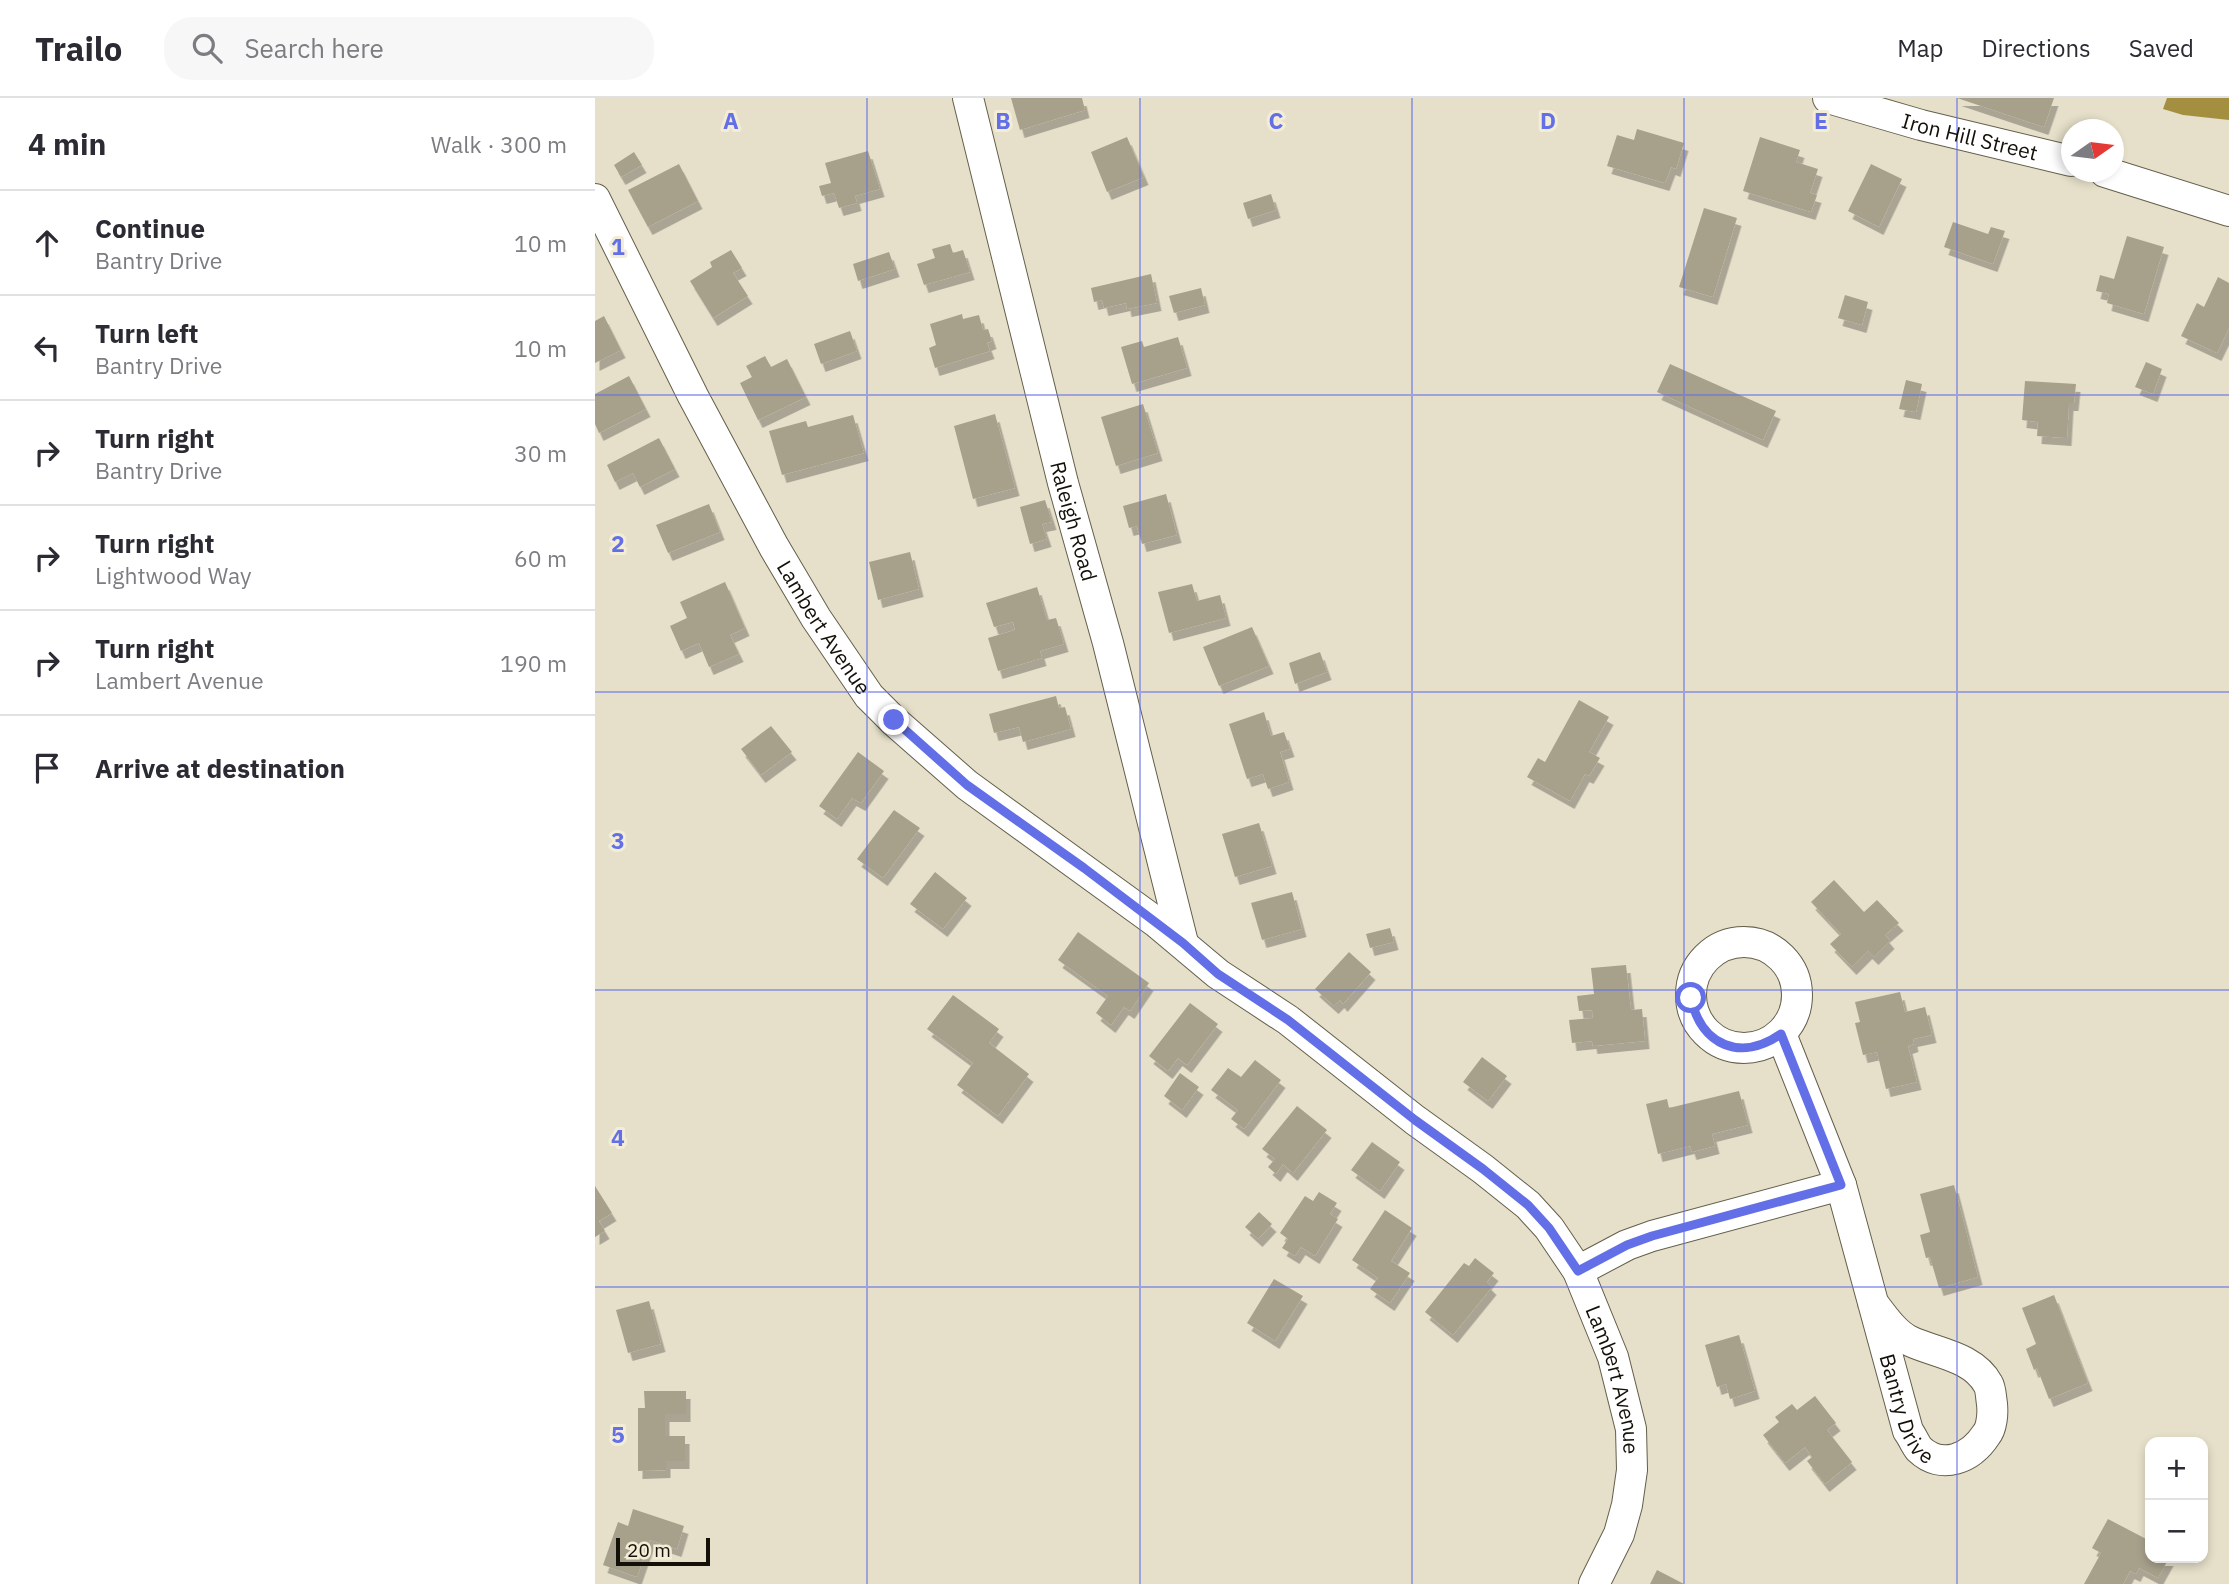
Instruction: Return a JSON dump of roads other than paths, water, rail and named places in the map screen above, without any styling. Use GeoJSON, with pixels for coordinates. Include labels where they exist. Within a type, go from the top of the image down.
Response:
{"type":"FeatureCollection","features":[{"type":"Feature","properties":{"kind":"street","name":"Raleigh Road"},"geometry":{"type":"LineString","coordinates":[[968,98],[1063,483],[1108,643],[1183,943]]}},
{"type":"Feature","properties":{"kind":"street","name":"Iron Hill Street"},"geometry":{"type":"LineString","coordinates":[[1828,98],[1921,125],[2061,159]]}},
{"type":"Feature","properties":{"kind":"street"},"geometry":{"type":"LineString","coordinates":[[2124,178],[2229,211]]}},
{"type":"Feature","properties":{"kind":"street","name":"Lambert Avenue"},"geometry":{"type":"LineString","coordinates":[[595,199],[693,396],[774,547],[815,618],[869,696],[967,785],[1084,868],[1183,943],[1218,974],[1288,1020],[1415,1120],[1483,1169],[1528,1205],[1549,1228],[1578,1271],[1613,1357],[1631,1429],[1632,1470],[1627,1505],[1619,1534],[1594,1584]]}},
{"type":"Feature","properties":{"kind":"street","name":"Bantry Drive"},"geometry":{"type":"LineString","coordinates":[[1781,1034],[1841,1185],[1873,1303],[1908,1430],[1918,1448],[1932,1458],[1956,1461],[1972,1452],[1989,1433],[1993,1410],[1989,1385],[1979,1371],[1940,1350],[1908,1340],[1873,1303]]}},
{"type":"Feature","properties":{"kind":"street"},"geometry":{"type":"LineString","coordinates":[[1578,1271],[1627,1245],[1652,1236],[1841,1185]]}}]}
